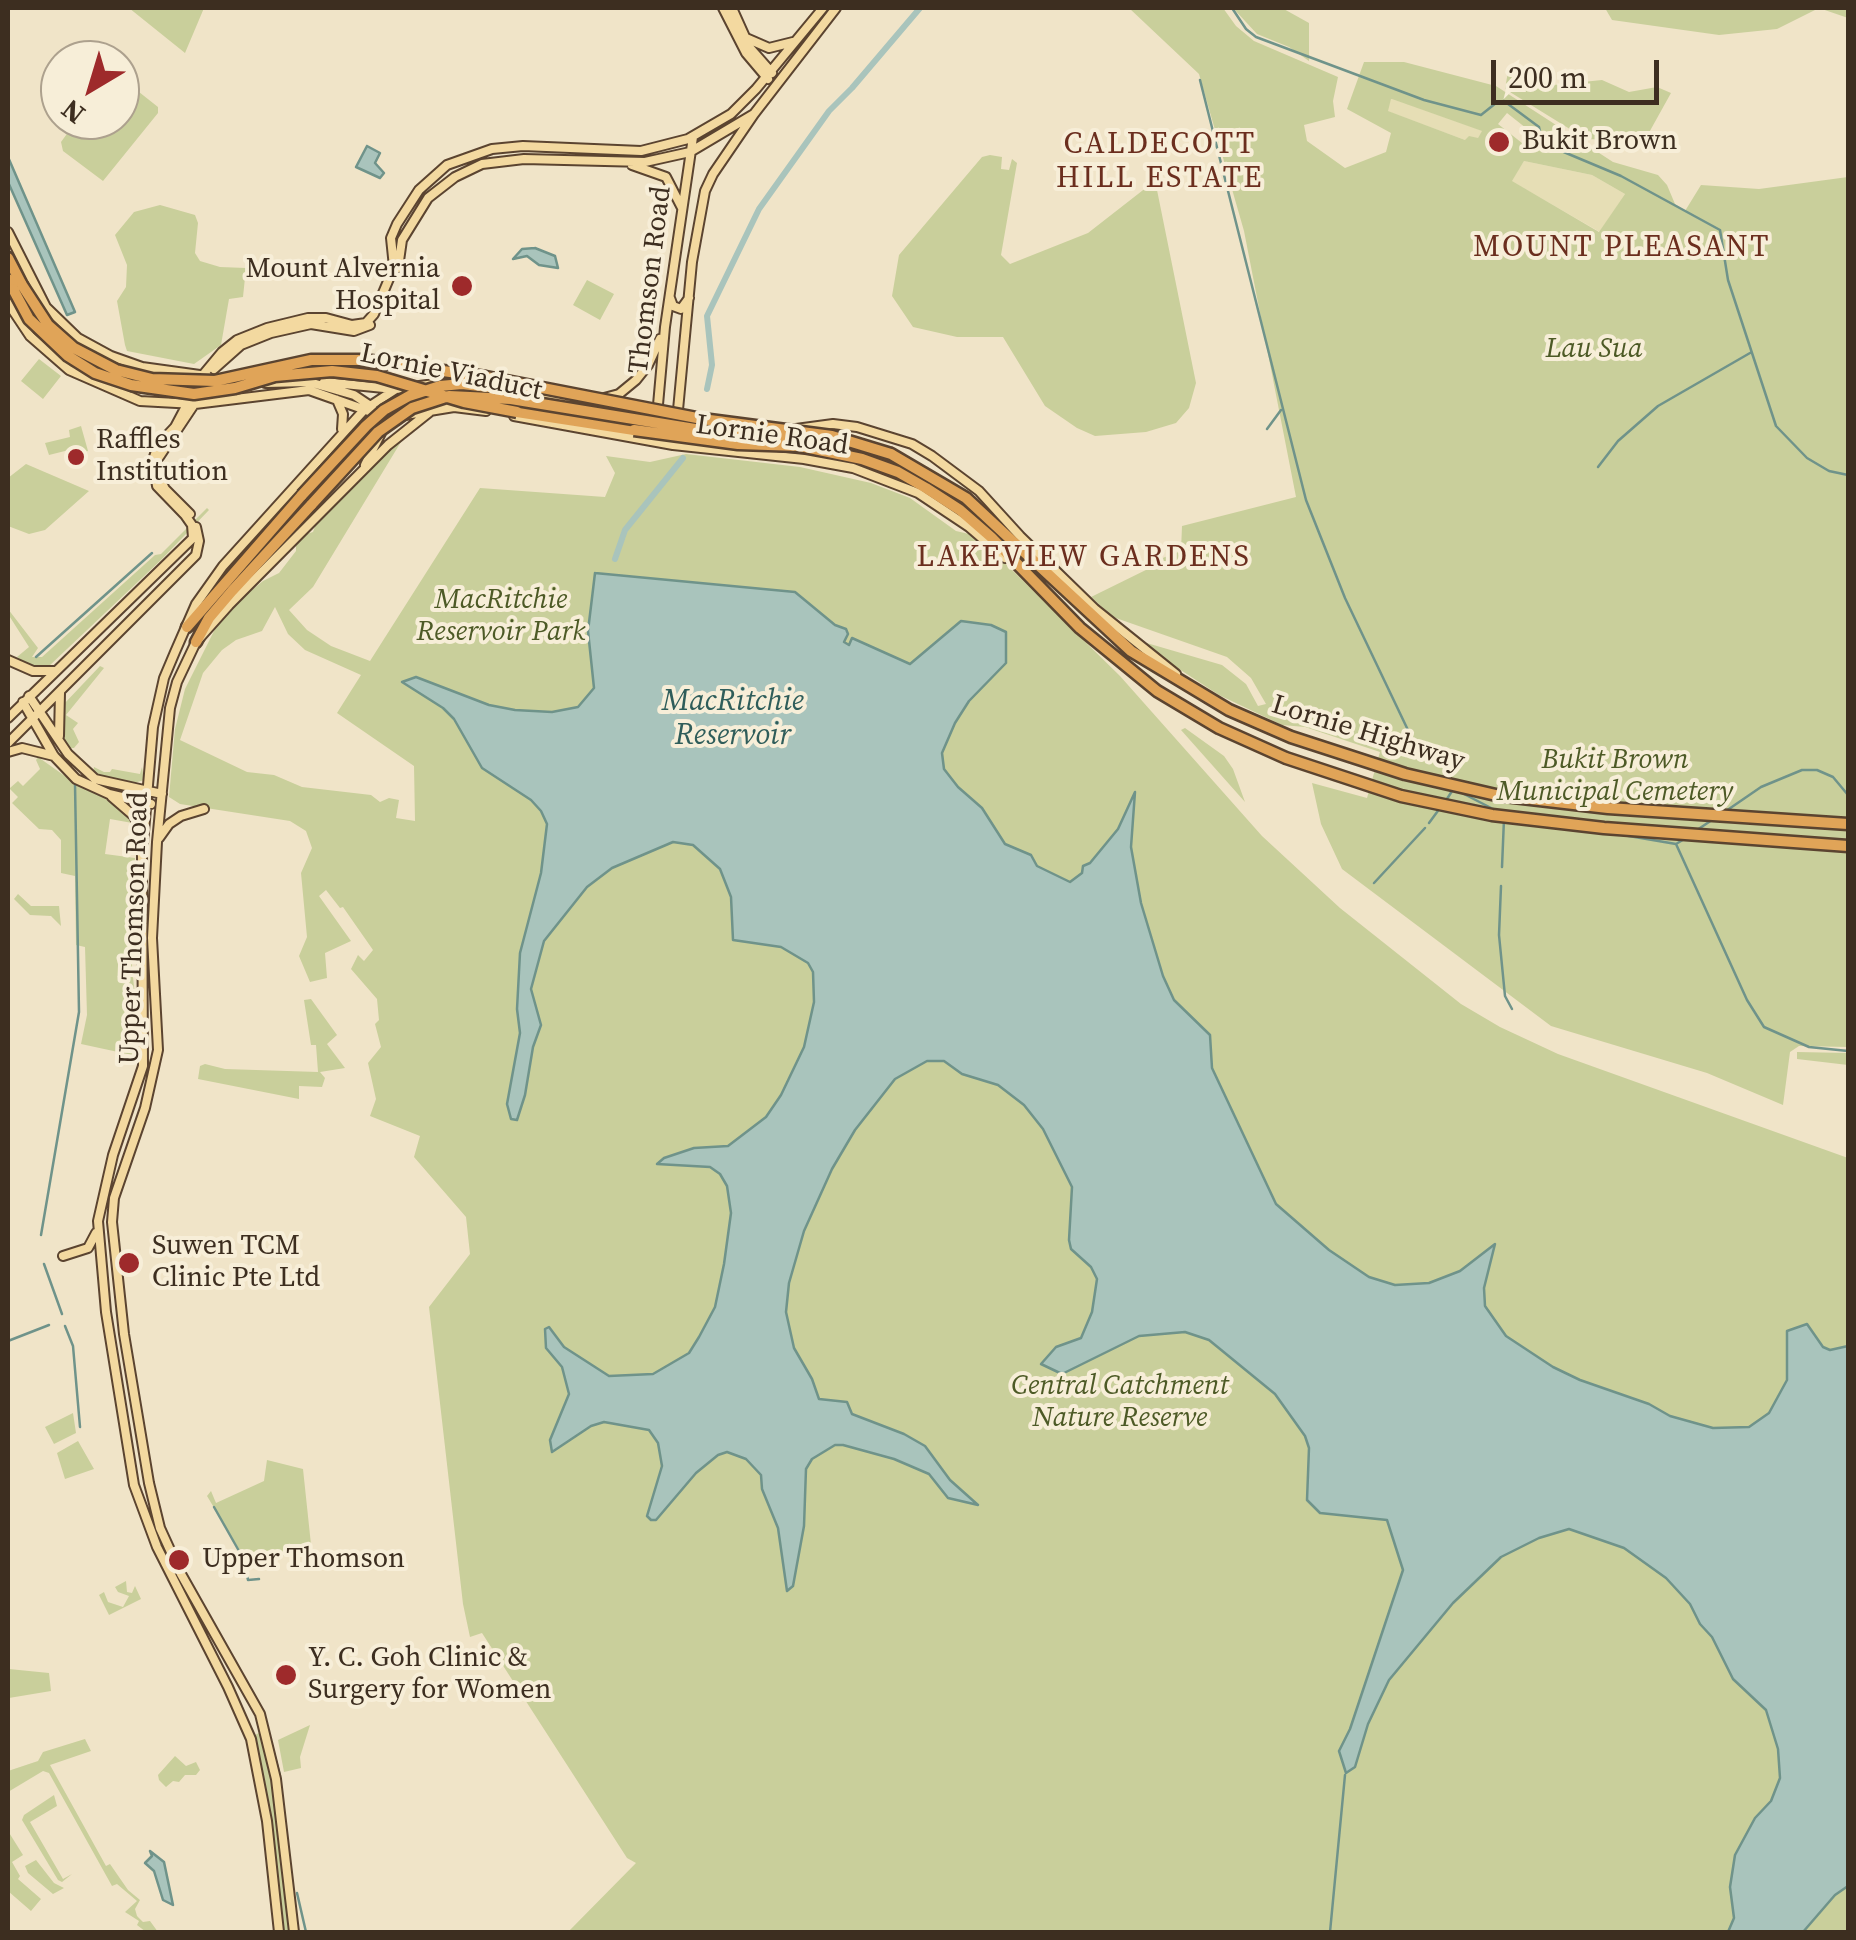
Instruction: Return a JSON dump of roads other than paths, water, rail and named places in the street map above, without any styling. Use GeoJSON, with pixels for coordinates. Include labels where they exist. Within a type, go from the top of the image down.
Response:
{"type":"FeatureCollection","features":[{"type":"Feature","properties":{"kind":"highway"},"geometry":{"type":"LineString","coordinates":[[8,258],[14,284]]}},
{"type":"Feature","properties":{"kind":"highway","name":"Lornie Viaduct"},"geometry":{"type":"LineString","coordinates":[[14,284],[60,337],[99,363],[134,375],[172,381],[215,381],[284,364],[364,360],[486,377],[614,403]]}},
{"type":"Feature","properties":{"kind":"highway","name":"Lornie Viaduct"},"geometry":{"type":"LineString","coordinates":[[14,284],[29,319],[68,356],[112,380],[151,390],[194,394],[275,376],[344,372],[402,382],[489,408],[700,440],[800,446]]}},
{"type":"Feature","properties":{"kind":"highway"},"geometry":{"type":"LineString","coordinates":[[186,627],[302,494],[384,410],[428,390],[451,385],[614,403]]}},
{"type":"Feature","properties":{"kind":"highway"},"geometry":{"type":"LineString","coordinates":[[196,642],[209,618],[312,504],[386,425],[412,408],[449,396],[511,400],[788,440],[800,446]]}},
{"type":"Feature","properties":{"kind":"highway","name":"Lornie Highway"},"geometry":{"type":"LineString","coordinates":[[614,403],[832,436],[890,454],[966,498],[1131,652],[1195,692],[1259,724],[1362,761],[1453,786],[1544,802],[1848,824]]}},
{"type":"Feature","properties":{"kind":"highway","name":"Lornie Road"},"geometry":{"type":"LineString","coordinates":[[800,446],[888,468],[960,510],[1113,658]]}},
{"type":"Feature","properties":{"kind":"highway","name":"Lornie Highway"},"geometry":{"type":"LineString","coordinates":[[1113,658],[1219,728],[1286,758],[1448,807],[1540,822],[1848,846]]}},
{"type":"Feature","properties":{"kind":"main road"},"geometry":{"type":"LineString","coordinates":[[723,8],[746,53],[777,82]]}},
{"type":"Feature","properties":{"kind":"main road"},"geometry":{"type":"LineString","coordinates":[[732,8],[768,74]]}},
{"type":"Feature","properties":{"kind":"main road"},"geometry":{"type":"LineString","coordinates":[[8,743],[196,555],[199,541],[195,522],[165,489],[157,470],[159,453],[222,352],[237,340],[267,328],[308,318],[366,324],[394,268],[390,238],[397,224],[419,190],[448,166],[492,149],[523,146],[641,151],[694,137],[730,114],[823,8]]}},
{"type":"Feature","properties":{"kind":"main road","name":"Thomson Road"},"geometry":{"type":"LineString","coordinates":[[673,445],[682,393],[692,262],[705,191],[754,114],[836,8]]}},
{"type":"Feature","properties":{"kind":"main road"},"geometry":{"type":"LineString","coordinates":[[745,38],[769,48],[793,42]]}},
{"type":"Feature","properties":{"kind":"main road","name":"Thomson Road"},"geometry":{"type":"LineString","coordinates":[[690,152],[754,114]]}},
{"type":"Feature","properties":{"kind":"main road","name":"Thomson Road"},"geometry":{"type":"LineString","coordinates":[[654,441],[664,327],[694,137]]}},
{"type":"Feature","properties":{"kind":"main road"},"geometry":{"type":"LineString","coordinates":[[205,376],[241,345],[270,333],[311,324],[354,331],[369,326],[397,269],[406,232],[428,198],[455,177],[498,160],[627,163],[690,152]]}},
{"type":"Feature","properties":{"kind":"main road"},"geometry":{"type":"LineString","coordinates":[[627,163],[666,177],[682,208]]}},
{"type":"Feature","properties":{"kind":"main road"},"geometry":{"type":"LineString","coordinates":[[8,232],[46,307],[78,338],[111,356],[142,367],[260,383],[309,382],[396,389]]}},
{"type":"Feature","properties":{"kind":"main road"},"geometry":{"type":"LineString","coordinates":[[674,258],[683,251],[692,262]]}},
{"type":"Feature","properties":{"kind":"main road"},"geometry":{"type":"LineString","coordinates":[[670,298],[673,306],[681,309],[691,294]]}},
{"type":"Feature","properties":{"kind":"main road"},"geometry":{"type":"LineString","coordinates":[[8,303],[18,322],[42,350],[88,381],[140,401],[192,404],[295,390],[333,396],[366,407]]}},
{"type":"Feature","properties":{"kind":"main road"},"geometry":{"type":"LineString","coordinates":[[585,403],[626,390],[648,365],[664,327]]}},
{"type":"Feature","properties":{"kind":"main road"},"geometry":{"type":"LineString","coordinates":[[309,382],[354,395],[377,414],[406,415],[454,407],[483,410],[673,445]]}},
{"type":"Feature","properties":{"kind":"main road","name":"Thomson Road"},"geometry":{"type":"LineString","coordinates":[[366,407],[396,389],[443,384],[679,418]]}},
{"type":"Feature","properties":{"kind":"main road"},"geometry":{"type":"LineString","coordinates":[[682,393],[694,420]]}},
{"type":"Feature","properties":{"kind":"main road"},"geometry":{"type":"LineString","coordinates":[[333,396],[343,414],[341,434]]}},
{"type":"Feature","properties":{"kind":"main road"},"geometry":{"type":"LineString","coordinates":[[8,718],[192,538],[192,525],[157,486],[153,460],[158,445],[192,404]]}},
{"type":"Feature","properties":{"kind":"main road","name":"Upper Thomson Road"},"geometry":{"type":"LineString","coordinates":[[278,1932],[267,1821],[251,1739],[134,1485],[123,1430],[97,1229],[104,1184],[143,1066],[140,939],[144,838],[153,727],[164,678],[196,604],[226,562],[366,407]]}},
{"type":"Feature","properties":{"kind":"main road","name":"Upper Thomson Road"},"geometry":{"type":"LineString","coordinates":[[155,1529],[124,1334],[112,1222],[114,1198],[146,1108],[158,1050],[152,938],[156,842],[170,708],[196,642],[360,473],[400,434],[432,410]]}},
{"type":"Feature","properties":{"kind":"main road"},"geometry":{"type":"LineString","coordinates":[[360,473],[381,432],[377,414]]}},
{"type":"Feature","properties":{"kind":"main road","name":"Lornie Road"},"geometry":{"type":"LineString","coordinates":[[679,418],[784,431],[822,424],[856,427],[912,444],[979,491],[1094,608],[1195,692]]}},
{"type":"Feature","properties":{"kind":"main road"},"geometry":{"type":"LineString","coordinates":[[758,454],[761,429]]}},
{"type":"Feature","properties":{"kind":"main road"},"geometry":{"type":"LineString","coordinates":[[774,455],[784,431]]}},
{"type":"Feature","properties":{"kind":"main road","name":"Lornie Road"},"geometry":{"type":"LineString","coordinates":[[673,445],[852,468],[918,493],[969,527],[1059,608]]}},
{"type":"Feature","properties":{"kind":"main road"},"geometry":{"type":"LineString","coordinates":[[8,660],[33,672],[54,671]]}},
{"type":"Feature","properties":{"kind":"main road"},"geometry":{"type":"LineString","coordinates":[[59,741],[60,693]]}},
{"type":"Feature","properties":{"kind":"main road"},"geometry":{"type":"LineString","coordinates":[[26,699],[54,756],[76,779],[108,794],[160,806]]}},
{"type":"Feature","properties":{"kind":"main road"},"geometry":{"type":"LineString","coordinates":[[36,715],[80,767],[95,778],[162,794]]}},
{"type":"Feature","properties":{"kind":"main road"},"geometry":{"type":"LineString","coordinates":[[8,752],[22,748],[54,756]]}},
{"type":"Feature","properties":{"kind":"main road"},"geometry":{"type":"LineString","coordinates":[[108,794],[134,816],[144,838]]}},
{"type":"Feature","properties":{"kind":"main road"},"geometry":{"type":"LineString","coordinates":[[156,842],[170,824],[188,812],[204,809]]}},
{"type":"Feature","properties":{"kind":"main road"},"geometry":{"type":"LineString","coordinates":[[62,1256],[88,1248],[97,1229]]}},
{"type":"Feature","properties":{"kind":"main road","name":"Upper Thomson Road"},"geometry":{"type":"LineString","coordinates":[[171,1563],[251,1694],[264,1730],[276,1780],[293,1932]]}},
{"type":"Feature","properties":{"kind":"main road"},"geometry":{"type":"LineString","coordinates":[[251,1739],[255,1727],[264,1730]]}},
{"type":"Feature","properties":{"kind":"water"},"geometry":{"type":"Polygon","coordinates":[[[367,146],[380,153],[375,163],[384,173],[380,178],[356,167],[367,146]]]}},
{"type":"Feature","properties":{"kind":"water"},"geometry":{"type":"Polygon","coordinates":[[[8,157],[75,312],[67,315],[8,182],[8,157]]]}},
{"type":"Feature","properties":{"kind":"water"},"geometry":{"type":"Polygon","coordinates":[[[535,248],[555,256],[558,268],[539,265],[527,256],[513,259],[522,249],[535,248]]]}},
{"type":"Feature","properties":{"kind":"water","name":"MacRitchie Reservoir"},"geometry":{"type":"Polygon","coordinates":[[[595,573],[795,592],[835,625],[846,629],[844,642],[849,645],[852,638],[910,664],[961,621],[991,625],[1006,632],[1006,663],[969,701],[955,723],[942,753],[944,769],[982,808],[1005,844],[1031,855],[1037,866],[1070,882],[1118,829],[1135,792],[1131,847],[1141,903],[1174,1000],[1210,1035],[1212,1068],[1276,1204],[1329,1250],[1369,1277],[1395,1285],[1429,1283],[1460,1271],[1495,1244],[1484,1288],[1485,1306],[1506,1336],[1580,1380],[1649,1404],[1670,1416],[1713,1428],[1749,1427],[1769,1413],[1787,1380],[1787,1331],[1807,1324],[1823,1347],[1830,1350],[1848,1346],[1848,1886],[1803,1932],[1728,1932],[1734,1918],[1730,1887],[1735,1855],[1755,1818],[1771,1801],[1780,1778],[1778,1749],[1766,1710],[1733,1679],[1690,1604],[1666,1578],[1624,1548],[1569,1529],[1539,1538],[1501,1557],[1453,1603],[1389,1680],[1368,1724],[1355,1767],[1346,1773],[1339,1751],[1350,1729],[1403,1570],[1387,1520],[1320,1513],[1307,1500],[1309,1448],[1305,1436],[1275,1394],[1209,1340],[1185,1332],[1139,1336],[1062,1374],[1041,1364],[1056,1347],[1081,1338],[1092,1312],[1097,1279],[1091,1267],[1071,1249],[1069,1240],[1072,1187],[1043,1129],[1024,1105],[998,1085],[962,1074],[944,1061],[927,1061],[895,1079],[855,1130],[804,1231],[789,1283],[786,1312],[794,1348],[819,1399],[847,1402],[852,1414],[925,1446],[950,1480],[978,1505],[948,1498],[929,1474],[894,1459],[835,1445],[812,1459],[806,1469],[804,1526],[793,1586],[787,1591],[778,1528],[762,1489],[761,1475],[746,1459],[727,1452],[718,1455],[696,1473],[656,1520],[651,1520],[647,1516],[662,1466],[658,1443],[649,1430],[604,1422],[591,1426],[552,1452],[550,1440],[569,1394],[562,1367],[546,1348],[545,1329],[549,1327],[564,1347],[609,1376],[653,1374],[689,1353],[699,1337],[715,1307],[724,1264],[731,1213],[727,1186],[710,1167],[657,1164],[694,1148],[728,1146],[766,1117],[804,1047],[814,1002],[813,972],[808,963],[781,947],[733,940],[731,897],[720,869],[693,845],[673,842],[612,868],[587,887],[544,941],[531,989],[541,1025],[525,1095],[517,1120],[511,1119],[507,1104],[520,1033],[520,953],[541,873],[547,824],[531,800],[482,768],[454,719],[443,708],[402,682],[416,677],[489,705],[515,710],[552,712],[578,707],[594,688],[588,631],[595,573]]]}},
{"type":"Feature","properties":{"kind":"water"},"geometry":{"type":"Polygon","coordinates":[[[150,1851],[164,1862],[173,1905],[163,1900],[154,1871],[145,1863],[152,1856],[150,1851]]]}},
{"type":"Feature","properties":{"kind":"waterway"},"geometry":{"type":"LineString","coordinates":[[707,389],[712,365],[707,316],[759,209],[829,111],[920,8]]}},
{"type":"Feature","properties":{"kind":"waterway"},"geometry":{"type":"LineString","coordinates":[[1232,8],[1256,37],[1424,100],[1481,115],[1504,101],[1539,127],[1547,145],[1621,176],[1720,230],[1728,280],[1776,426],[1807,458],[1829,471],[1848,475]]}},
{"type":"Feature","properties":{"kind":"waterway"},"geometry":{"type":"LineString","coordinates":[[1200,80],[1306,500],[1345,598],[1417,749]]}},
{"type":"Feature","properties":{"kind":"waterway"},"geometry":{"type":"LineString","coordinates":[[1598,467],[1618,441],[1658,406],[1750,353]]}},
{"type":"Feature","properties":{"kind":"waterway"},"geometry":{"type":"LineString","coordinates":[[1267,429],[1281,410]]}},
{"type":"Feature","properties":{"kind":"waterway"},"geometry":{"type":"LineString","coordinates":[[615,559],[625,530],[683,458]]}},
{"type":"Feature","properties":{"kind":"waterway"},"geometry":{"type":"LineString","coordinates":[[36,657],[152,553]]}},
{"type":"Feature","properties":{"kind":"waterway"},"geometry":{"type":"LineString","coordinates":[[1726,811],[1761,787],[1802,770],[1817,770],[1833,777],[1848,795]]}},
{"type":"Feature","properties":{"kind":"waterway"},"geometry":{"type":"LineString","coordinates":[[41,1235],[79,1012],[75,784]]}},
{"type":"Feature","properties":{"kind":"waterway"},"geometry":{"type":"LineString","coordinates":[[1445,802],[1454,788]]}},
{"type":"Feature","properties":{"kind":"waterway"},"geometry":{"type":"LineString","coordinates":[[1462,793],[1495,810]]}},
{"type":"Feature","properties":{"kind":"waterway"},"geometry":{"type":"LineString","coordinates":[[1429,823],[1440,808]]}},
{"type":"Feature","properties":{"kind":"waterway"},"geometry":{"type":"LineString","coordinates":[[1697,830],[1715,818]]}},
{"type":"Feature","properties":{"kind":"waterway"},"geometry":{"type":"LineString","coordinates":[[1502,867],[1504,819]]}},
{"type":"Feature","properties":{"kind":"waterway"},"geometry":{"type":"LineString","coordinates":[[1374,883],[1425,828]]}},
{"type":"Feature","properties":{"kind":"waterway"},"geometry":{"type":"LineString","coordinates":[[1617,834],[1676,844],[1686,838]]}},
{"type":"Feature","properties":{"kind":"waterway"},"geometry":{"type":"LineString","coordinates":[[1676,844],[1747,1000],[1764,1027],[1809,1047],[1848,1051]]}},
{"type":"Feature","properties":{"kind":"waterway"},"geometry":{"type":"LineString","coordinates":[[1501,886],[1499,935],[1505,996],[1512,1009]]}},
{"type":"Feature","properties":{"kind":"waterway"},"geometry":{"type":"LineString","coordinates":[[44,1264],[62,1314]]}},
{"type":"Feature","properties":{"kind":"waterway"},"geometry":{"type":"LineString","coordinates":[[8,1341],[49,1325]]}},
{"type":"Feature","properties":{"kind":"waterway"},"geometry":{"type":"LineString","coordinates":[[65,1326],[73,1346],[80,1427]]}},
{"type":"Feature","properties":{"kind":"waterway"},"geometry":{"type":"LineString","coordinates":[[214,1507],[243,1558],[248,1580],[259,1579]]}},
{"type":"Feature","properties":{"kind":"waterway"},"geometry":{"type":"LineString","coordinates":[[270,1738],[280,1776]]}},
{"type":"Feature","properties":{"kind":"waterway"},"geometry":{"type":"LineString","coordinates":[[1330,1932],[1345,1775]]}},
{"type":"Feature","properties":{"kind":"waterway"},"geometry":{"type":"LineString","coordinates":[[297,1893],[306,1932]]}},
{"type":"Feature","properties":{"kind":"place","name":"Bukit Brown"},"geometry":{"type":"Point","coordinates":[1499,142]}},
{"type":"Feature","properties":{"kind":"place","name":"Mount Alvernia Hospital"},"geometry":{"type":"Point","coordinates":[462,286]}},
{"type":"Feature","properties":{"kind":"place","name":"Raffles Institution"},"geometry":{"type":"Point","coordinates":[76,457]}},
{"type":"Feature","properties":{"kind":"place","name":"Suwen TCM Clinic Pte Ltd"},"geometry":{"type":"Point","coordinates":[129,1263]}},
{"type":"Feature","properties":{"kind":"place","name":"Upper Thomson"},"geometry":{"type":"Point","coordinates":[179,1560]}},
{"type":"Feature","properties":{"kind":"place","name":"Y. C. Goh Clinic & Surgery for Women"},"geometry":{"type":"Point","coordinates":[286,1675]}},
{"type":"Feature","properties":{"kind":"district","name":"CALDECOTT HILL ESTATE"},"geometry":{"type":"Point","coordinates":[1160,162]}},
{"type":"Feature","properties":{"kind":"district","name":"MOUNT PLEASANT"},"geometry":{"type":"Point","coordinates":[1622,248]}},
{"type":"Feature","properties":{"kind":"district","name":"LAKEVIEW GARDENS"},"geometry":{"type":"Point","coordinates":[1084,558]}},
{"type":"Feature","properties":{"kind":"park label","name":"Lau Sua"},"geometry":{"type":"Point","coordinates":[1594,350]}},
{"type":"Feature","properties":{"kind":"park label","name":"MacRitchie Reservoir Park"},"geometry":{"type":"Point","coordinates":[501,617]}},
{"type":"Feature","properties":{"kind":"park label","name":"Bukit Brown Municipal Cemetery"},"geometry":{"type":"Point","coordinates":[1615,777]}},
{"type":"Feature","properties":{"kind":"park label","name":"Central Catchment Nature Reserve"},"geometry":{"type":"Point","coordinates":[1120,1403]}}]}
